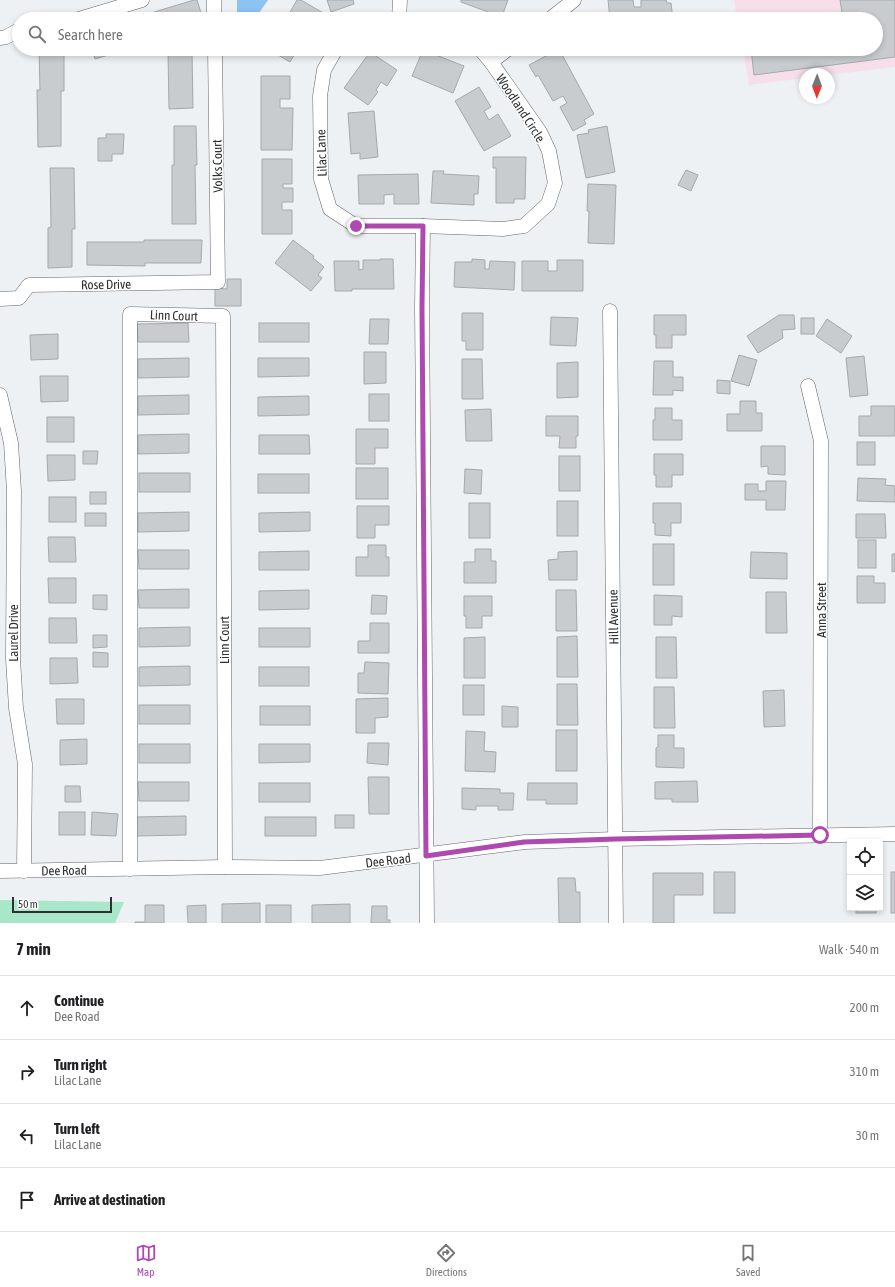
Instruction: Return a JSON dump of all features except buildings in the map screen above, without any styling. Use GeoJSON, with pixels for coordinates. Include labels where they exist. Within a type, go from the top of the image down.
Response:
{"type":"FeatureCollection","features":[{"type":"Feature","properties":{"kind":"street"},"geometry":{"type":"LineString","coordinates":[[102,12],[142,0]]}},
{"type":"Feature","properties":{"kind":"street"},"geometry":{"type":"LineString","coordinates":[[214,0],[214,12]]}},
{"type":"Feature","properties":{"kind":"street"},"geometry":{"type":"LineString","coordinates":[[399,12],[400,0]]}},
{"type":"Feature","properties":{"kind":"street"},"geometry":{"type":"LineString","coordinates":[[559,12],[574,0]]}},
{"type":"Feature","properties":{"kind":"street"},"geometry":{"type":"LineString","coordinates":[[0,38],[12,34]]}},
{"type":"Feature","properties":{"kind":"street","name":"Volks Court"},"geometry":{"type":"LineString","coordinates":[[215,56],[218,282]]}},
{"type":"Feature","properties":{"kind":"street","name":"Lilac Lane"},"geometry":{"type":"LineString","coordinates":[[332,56],[324,70],[320,96],[321,179],[330,209],[356,226],[423,226]]}},
{"type":"Feature","properties":{"kind":"street","name":"Woodland Circle"},"geometry":{"type":"LineString","coordinates":[[423,226],[503,229],[524,226],[548,204],[555,183],[549,150],[540,132],[486,56]]}},
{"type":"Feature","properties":{"kind":"street"},"geometry":{"type":"LineString","coordinates":[[491,62],[499,56]]}},
{"type":"Feature","properties":{"kind":"street"},"geometry":{"type":"LineString","coordinates":[[423,226],[422,308],[427,923]]}},
{"type":"Feature","properties":{"kind":"street","name":"Rose Drive"},"geometry":{"type":"LineString","coordinates":[[0,299],[19,298],[29,285],[218,282]]}},
{"type":"Feature","properties":{"kind":"street","name":"Hill Avenue"},"geometry":{"type":"LineString","coordinates":[[610,310],[616,923]]}},
{"type":"Feature","properties":{"kind":"street","name":"Linn Court"},"geometry":{"type":"LineString","coordinates":[[130,869],[130,314],[223,316],[225,868]]}},
{"type":"Feature","properties":{"kind":"street","name":"Anna Street"},"geometry":{"type":"LineString","coordinates":[[808,386],[821,441],[820,835]]}},
{"type":"Feature","properties":{"kind":"street","name":"Laurel Drive"},"geometry":{"type":"LineString","coordinates":[[0,395],[11,443],[13,477],[13,659],[16,708],[25,764],[24,871]]}},
{"type":"Feature","properties":{"kind":"street","name":"Dee Road"},"geometry":{"type":"LineString","coordinates":[[0,871],[320,868],[426,856],[524,842],[895,834]]}},
{"type":"Feature","properties":{"kind":"shaded area"},"geometry":{"type":"Polygon","coordinates":[[[734,0],[895,0],[895,67],[835,74],[835,68],[799,68],[799,79],[749,85],[744,56],[883,56],[883,12],[736,12],[734,0]]]}},
{"type":"Feature","properties":{"kind":"green space"},"geometry":{"type":"Polygon","coordinates":[[[0,900],[124,902],[115,923],[0,923],[0,900]]]}},
{"type":"Feature","properties":{"kind":"water"},"geometry":{"type":"Polygon","coordinates":[[[237,0],[268,0],[260,12],[237,12],[237,0]]]}},
{"type":"Feature","properties":{"kind":"route"},"geometry":{"type":"LineString","coordinates":[[356,226],[423,226],[422,308],[426,856],[524,842],[820,835]]}}]}
